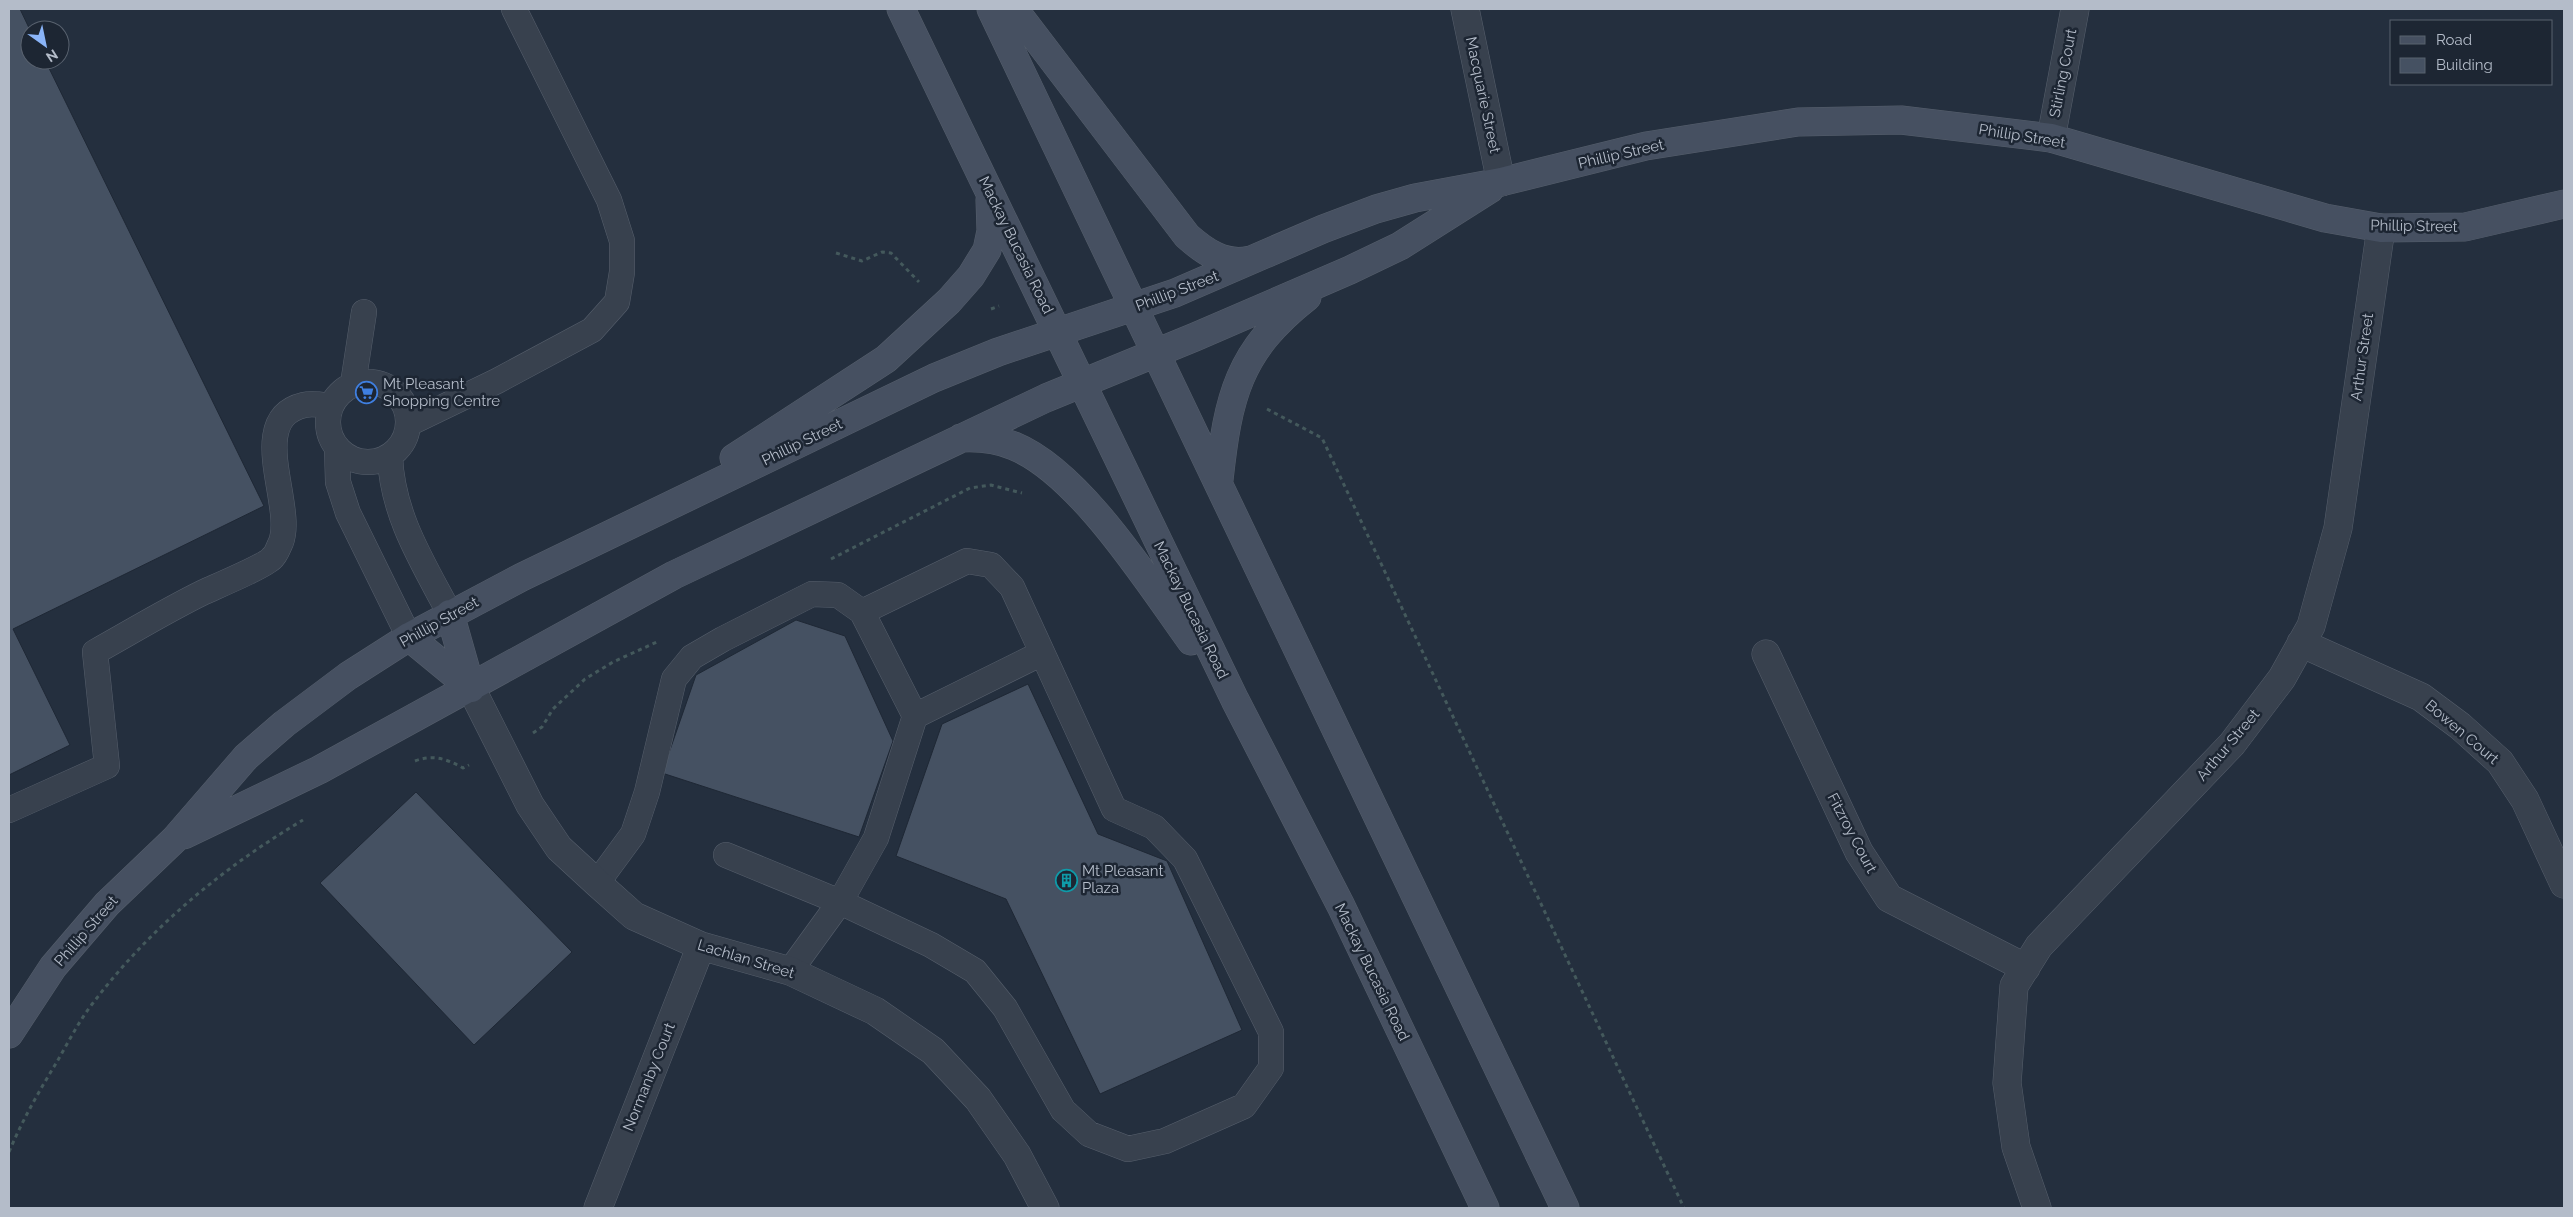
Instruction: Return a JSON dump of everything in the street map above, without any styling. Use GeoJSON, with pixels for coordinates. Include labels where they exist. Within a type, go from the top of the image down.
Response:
{"type":"FeatureCollection","features":[{"type":"Feature","properties":{"kind":"street","name":"Mackay Bucasia Road"},"geometry":{"type":"LineString","coordinates":[[902,9],[1235,700],[1341,906],[1485,1208]]}},
{"type":"Feature","properties":{"kind":"street"},"geometry":{"type":"LineString","coordinates":[[991,9],[1134,308],[1219,480],[1565,1208]]}},
{"type":"Feature","properties":{"kind":"street"},"geometry":{"type":"LineString","coordinates":[[1014,9],[1187,236],[1204,250],[1219,258],[1238,262],[1258,258]]}},
{"type":"Feature","properties":{"kind":"street","name":"Macquarie Street"},"geometry":{"type":"LineString","coordinates":[[1465,9],[1501,182]]}},
{"type":"Feature","properties":{"kind":"street","name":"Stirling Court"},"geometry":{"type":"LineString","coordinates":[[2051,138],[2075,9]]}},
{"type":"Feature","properties":{"kind":"street","name":"Phillip Street"},"geometry":{"type":"LineString","coordinates":[[9,1034],[53,967],[101,911],[176,838],[246,757],[271,735],[348,676],[409,638],[450,614],[934,378],[998,352],[1175,293],[1323,229],[1376,209],[1442,192],[1501,182],[1646,146],[1798,122],[1902,120],[2051,138],[2325,218],[2381,228],[2465,227],[2564,204]]}},
{"type":"Feature","properties":{"kind":"street","name":"Phillip Street"},"geometry":{"type":"LineString","coordinates":[[176,838],[319,770],[674,575],[960,438],[1082,383],[1350,270],[1400,246],[1501,182]]}},
{"type":"Feature","properties":{"kind":"street"},"geometry":{"type":"LineString","coordinates":[[636,522],[872,369],[909,340],[962,287],[983,258],[991,231],[988,188]]}},
{"type":"Feature","properties":{"kind":"street","name":"Arthur Street"},"geometry":{"type":"LineString","coordinates":[[2037,1208],[2016,1147],[2007,1083],[2014,986],[2038,946],[2232,744],[2282,678],[2311,626],[2338,528],[2381,228]]}},
{"type":"Feature","properties":{"kind":"street"},"geometry":{"type":"LineString","coordinates":[[1219,480],[1230,401],[1248,361],[1259,344],[1287,313],[1322,286],[1350,270]]}},
{"type":"Feature","properties":{"kind":"street"},"geometry":{"type":"LineString","coordinates":[[960,438],[992,440],[1013,445],[1040,461],[1072,489],[1125,549],[1235,700]]}},
{"type":"Feature","properties":{"kind":"street"},"geometry":{"type":"LineString","coordinates":[[450,614],[471,688]]}},
{"type":"Feature","properties":{"kind":"street"},"geometry":{"type":"LineString","coordinates":[[409,638],[471,688]]}},
{"type":"Feature","properties":{"kind":"street","name":"Bowen Court"},"geometry":{"type":"LineString","coordinates":[[2301,643],[2421,697],[2460,726],[2500,762],[2525,800],[2564,884]]}},
{"type":"Feature","properties":{"kind":"street","name":"Fitzroy Court"},"geometry":{"type":"LineString","coordinates":[[1766,654],[1859,852],[1889,898],[2026,968]]}},
{"type":"Feature","properties":{"kind":"street","name":"Lachlan Street"},"geometry":{"type":"LineString","coordinates":[[471,688],[530,804],[560,848],[597,883],[634,916],[701,946],[790,971],[875,1011],[933,1051],[978,1099],[1017,1155],[1045,1208]]}},
{"type":"Feature","properties":{"kind":"street","name":"Normanby Court"},"geometry":{"type":"LineString","coordinates":[[598,1208],[701,946]]}},
{"type":"Feature","properties":{"kind":"lane"},"geometry":{"type":"LineString","coordinates":[[408,424],[497,381],[592,330],[617,302],[622,272],[622,241],[609,200],[514,9]]}},
{"type":"Feature","properties":{"kind":"lane"},"geometry":{"type":"LineString","coordinates":[[353,384],[364,312]]}},
{"type":"Feature","properties":{"kind":"lane"},"geometry":{"type":"LineString","coordinates":[[353,384],[379,384],[389,388],[400,397],[407,410],[408,424],[407,434],[400,446],[390,456],[368,463],[355,461],[337,448],[330,438],[327,420],[336,396],[353,384]]}},
{"type":"Feature","properties":{"kind":"lane"},"geometry":{"type":"LineString","coordinates":[[9,810],[107,766],[95,652],[202,593],[272,559],[282,540],[283,514],[275,469],[275,438],[280,421],[289,411],[305,405],[331,406]]}},
{"type":"Feature","properties":{"kind":"lane"},"geometry":{"type":"LineString","coordinates":[[337,448],[338,482],[348,513],[409,638]]}},
{"type":"Feature","properties":{"kind":"lane"},"geometry":{"type":"LineString","coordinates":[[390,456],[392,484],[398,511],[450,614]]}},
{"type":"Feature","properties":{"kind":"lane"},"geometry":{"type":"LineString","coordinates":[[726,855],[840,902],[931,946],[975,971],[1005,1008],[1063,1110],[1090,1134],[1128,1149],[1165,1141],[1244,1106],[1271,1068],[1271,1032],[1185,859],[1154,827],[1114,809],[1012,587],[991,565],[967,561],[862,612]]}},
{"type":"Feature","properties":{"kind":"lane"},"geometry":{"type":"LineString","coordinates":[[597,883],[633,834],[647,792],[674,679],[692,657],[812,594],[838,595],[862,612],[915,716],[876,838],[840,902],[790,971]]}},
{"type":"Feature","properties":{"kind":"lane"},"geometry":{"type":"LineString","coordinates":[[915,716],[1042,653]]}},
{"type":"Feature","properties":{"kind":"path"},"geometry":{"type":"LineString","coordinates":[[836,253],[862,261],[882,252],[891,253],[923,285]]}},
{"type":"Feature","properties":{"kind":"path"},"geometry":{"type":"LineString","coordinates":[[1259,405],[1322,438],[1684,1208]]}},
{"type":"Feature","properties":{"kind":"path"},"geometry":{"type":"LineString","coordinates":[[406,764],[424,758],[438,757],[463,768],[473,762]]}},
{"type":"Feature","properties":{"kind":"path"},"geometry":{"type":"LineString","coordinates":[[9,1152],[21,1122],[92,1004],[154,933],[194,895],[256,847],[306,818]]}},
{"type":"Feature","properties":{"kind":"building"},"geometry":{"type":"Polygon","coordinates":[[[9,9],[20,9],[25,20],[20,20],[20,70],[50,70],[264,506],[13,629],[70,745],[9,775],[9,9]]]}},
{"type":"Feature","properties":{"kind":"building"},"geometry":{"type":"Polygon","coordinates":[[[796,620],[845,636],[893,741],[859,837],[662,773],[696,675],[796,620]]]}},
{"type":"Feature","properties":{"kind":"building","name":"Mt Pleasant Plaza"},"geometry":{"type":"Polygon","coordinates":[[[1028,684],[1098,834],[1167,861],[1242,1030],[1100,1094],[1006,899],[896,856],[942,724],[1028,684]]]}},
{"type":"Feature","properties":{"kind":"building"},"geometry":{"type":"Polygon","coordinates":[[[416,792],[572,952],[474,1045],[320,883],[416,792]]]}},
{"type":"Feature","properties":{"kind":"place","name":"Mt Pleasant Shopping Centre"},"geometry":{"type":"Point","coordinates":[367,393]}},
{"type":"Feature","properties":{"kind":"place","name":"Mt Pleasant Plaza"},"geometry":{"type":"Point","coordinates":[1066,880]}}]}
